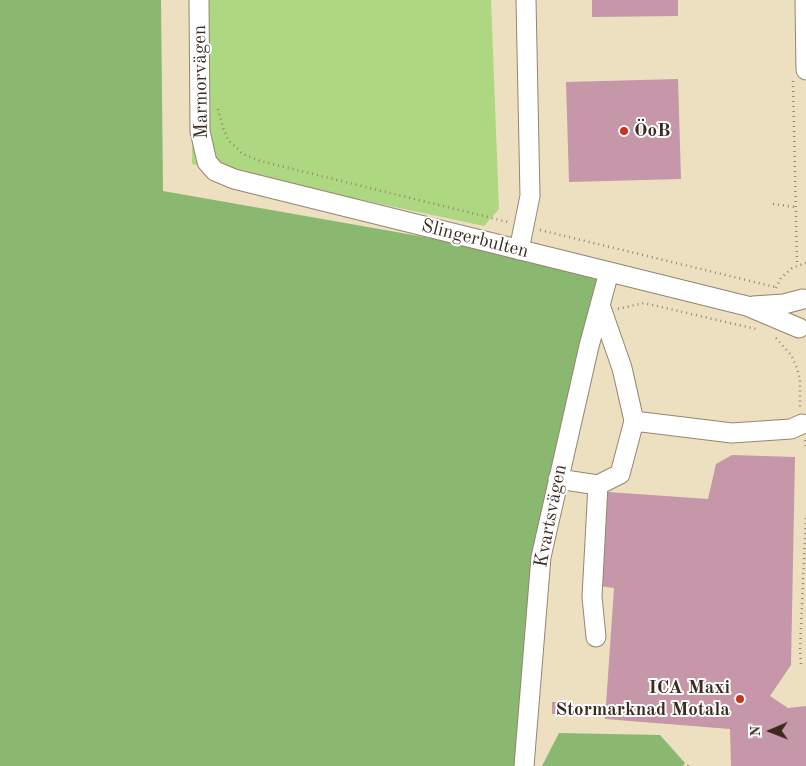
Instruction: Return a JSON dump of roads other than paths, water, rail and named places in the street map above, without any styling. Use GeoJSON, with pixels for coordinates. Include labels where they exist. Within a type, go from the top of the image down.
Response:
{"type":"FeatureCollection","features":[{"type":"Feature","properties":{"kind":"street","name":"Marmorvägen"},"geometry":{"type":"LineString","coordinates":[[199,0],[200,131],[207,162]]}},
{"type":"Feature","properties":{"kind":"street"},"geometry":{"type":"LineString","coordinates":[[519,250],[530,196],[526,0]]}},
{"type":"Feature","properties":{"kind":"street"},"geometry":{"type":"LineString","coordinates":[[799,74],[805,0]]}},
{"type":"Feature","properties":{"kind":"street","name":"Slingerbulten"},"geometry":{"type":"LineString","coordinates":[[207,162],[215,171],[234,179],[747,306],[803,333]]}},
{"type":"Feature","properties":{"kind":"street","name":"Kvartsvägen"},"geometry":{"type":"LineString","coordinates":[[524,766],[542,557],[558,479],[609,272]]}},
{"type":"Feature","properties":{"kind":"street","name":"Slingerbulten"},"geometry":{"type":"LineString","coordinates":[[747,306],[784,304],[805,298]]}},
{"type":"Feature","properties":{"kind":"street"},"geometry":{"type":"LineString","coordinates":[[803,333],[798,310],[805,298]]}},
{"type":"Feature","properties":{"kind":"street"},"geometry":{"type":"LineString","coordinates":[[558,479],[598,485],[620,474],[634,420],[622,368],[600,305]]}},
{"type":"Feature","properties":{"kind":"street"},"geometry":{"type":"LineString","coordinates":[[634,420],[732,433],[790,429],[802,424]]}},
{"type":"Feature","properties":{"kind":"street"},"geometry":{"type":"LineString","coordinates":[[596,637],[592,597],[598,485]]}},
{"type":"Feature","properties":{"kind":"place","name":"ÖoB"},"geometry":{"type":"Point","coordinates":[624,131]}},
{"type":"Feature","properties":{"kind":"place","name":"ICA Maxi Stormarknad Motala"},"geometry":{"type":"Point","coordinates":[740,699]}}]}
